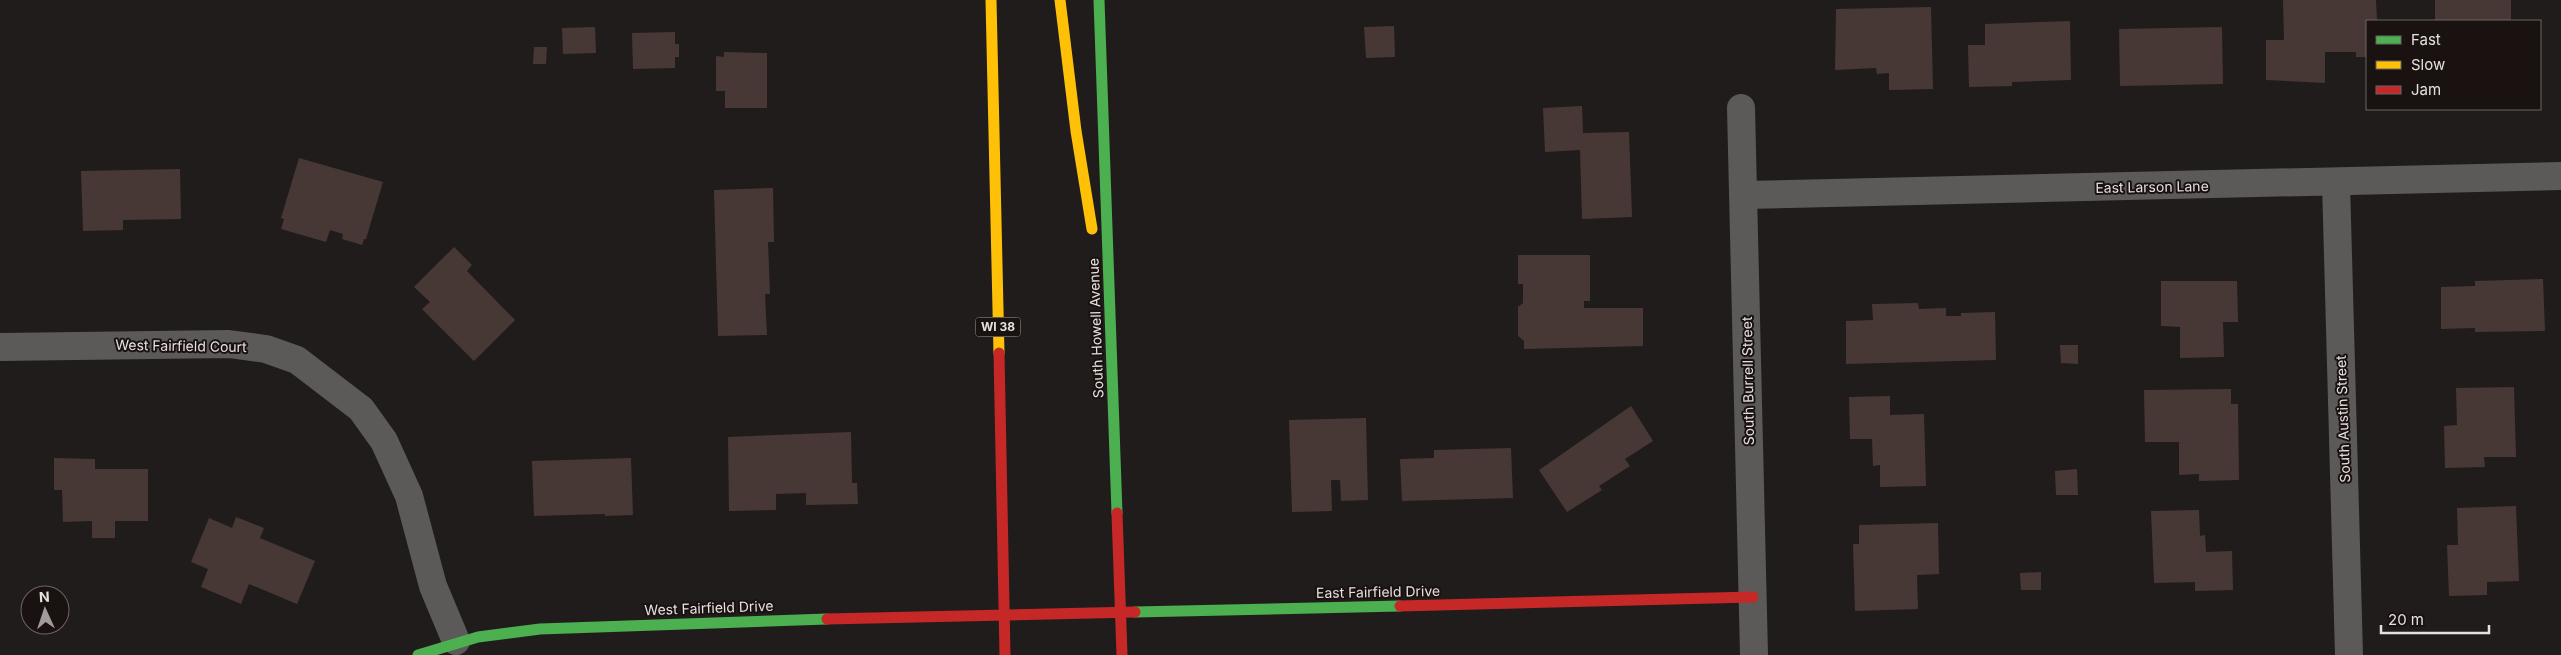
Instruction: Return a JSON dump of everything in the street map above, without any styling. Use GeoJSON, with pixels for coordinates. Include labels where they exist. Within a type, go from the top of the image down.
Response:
{"type":"FeatureCollection","features":[{"type":"Feature","properties":{"kind":"main road","name":"WI 38"},"geometry":{"type":"LineString","coordinates":[[991,0],[1005,655]]}},
{"type":"Feature","properties":{"kind":"main road"},"geometry":{"type":"LineString","coordinates":[[1060,0],[1076,131],[1111,344]]}},
{"type":"Feature","properties":{"kind":"main road","name":"South Howell Avenue"},"geometry":{"type":"LineString","coordinates":[[1099,0],[1122,655]]}},
{"type":"Feature","properties":{"kind":"main road","name":"East Fairfield Drive"},"geometry":{"type":"LineString","coordinates":[[1004,614],[1121,614],[1753,598]]}},
{"type":"Feature","properties":{"kind":"main road","name":"West Fairfield Drive"},"geometry":{"type":"LineString","coordinates":[[418,655],[456,641],[542,628],[1004,614]]}},
{"type":"Feature","properties":{"kind":"street","name":"South Burrell Street"},"geometry":{"type":"LineString","coordinates":[[1741,108],[1754,655]]}},
{"type":"Feature","properties":{"kind":"street","name":"East Larson Lane"},"geometry":{"type":"LineString","coordinates":[[1744,195],[2336,183],[2561,176]]}},
{"type":"Feature","properties":{"kind":"street","name":"South Austin Street"},"geometry":{"type":"LineString","coordinates":[[2336,183],[2349,655]]}},
{"type":"Feature","properties":{"kind":"street","name":"West Fairfield Court"},"geometry":{"type":"LineString","coordinates":[[0,347],[229,344],[266,349],[297,360],[361,409],[384,440],[409,496],[433,586],[456,641]]}},
{"type":"Feature","properties":{"kind":"building"},"geometry":{"type":"Polygon","coordinates":[[[2283,0],[2376,0],[2377,20],[2366,20],[2366,57],[2356,57],[2356,52],[2325,52],[2325,83],[2266,80],[2266,40],[2284,40],[2283,0]]]}},
{"type":"Feature","properties":{"kind":"building"},"geometry":{"type":"Polygon","coordinates":[[[2435,0],[2511,0],[2511,20],[2435,20],[2435,0]]]}},
{"type":"Feature","properties":{"kind":"building"},"geometry":{"type":"Polygon","coordinates":[[[1931,7],[1933,89],[1889,90],[1889,73],[1877,74],[1876,68],[1835,70],[1836,9],[1931,7]]]}},
{"type":"Feature","properties":{"kind":"building"},"geometry":{"type":"Polygon","coordinates":[[[2070,21],[2071,80],[2012,82],[2012,86],[1969,87],[1968,45],[1985,45],[1985,24],[2070,21]]]}},
{"type":"Feature","properties":{"kind":"building"},"geometry":{"type":"Polygon","coordinates":[[[1394,26],[1395,57],[1366,58],[1364,27],[1394,26]]]}},
{"type":"Feature","properties":{"kind":"building"},"geometry":{"type":"Polygon","coordinates":[[[595,27],[596,53],[563,54],[562,28],[595,27]]]}},
{"type":"Feature","properties":{"kind":"building"},"geometry":{"type":"Polygon","coordinates":[[[2222,27],[2223,84],[2120,86],[2119,29],[2222,27]]]}},
{"type":"Feature","properties":{"kind":"building"},"geometry":{"type":"Polygon","coordinates":[[[675,32],[675,44],[679,44],[679,57],[675,57],[675,68],[633,69],[632,33],[675,32]]]}},
{"type":"Feature","properties":{"kind":"building"},"geometry":{"type":"Polygon","coordinates":[[[534,47],[547,47],[546,64],[533,64],[534,47]]]}},
{"type":"Feature","properties":{"kind":"building"},"geometry":{"type":"Polygon","coordinates":[[[724,52],[767,53],[767,108],[725,108],[725,91],[716,91],[716,56],[724,57],[724,52]]]}},
{"type":"Feature","properties":{"kind":"building"},"geometry":{"type":"Polygon","coordinates":[[[1582,106],[1583,133],[1629,132],[1632,217],[1582,219],[1580,150],[1545,152],[1543,108],[1582,106]]]}},
{"type":"Feature","properties":{"kind":"building"},"geometry":{"type":"Polygon","coordinates":[[[299,158],[383,182],[366,239],[364,239],[362,245],[342,239],[343,234],[330,230],[326,242],[281,229],[284,219],[281,218],[299,158]]]}},
{"type":"Feature","properties":{"kind":"building"},"geometry":{"type":"Polygon","coordinates":[[[180,169],[181,219],[123,220],[123,230],[83,231],[81,171],[180,169]]]}},
{"type":"Feature","properties":{"kind":"building"},"geometry":{"type":"Polygon","coordinates":[[[773,188],[774,242],[768,242],[770,294],[765,294],[767,335],[718,336],[714,190],[773,188]]]}},
{"type":"Feature","properties":{"kind":"building"},"geometry":{"type":"Polygon","coordinates":[[[454,247],[472,265],[467,271],[515,320],[474,361],[422,309],[430,302],[414,287],[454,247]]]}},
{"type":"Feature","properties":{"kind":"building"},"geometry":{"type":"Polygon","coordinates":[[[1518,255],[1590,255],[1590,301],[1584,301],[1584,308],[1643,308],[1643,346],[1524,349],[1524,341],[1518,336],[1518,307],[1523,303],[1523,284],[1518,284],[1518,255]]]}},
{"type":"Feature","properties":{"kind":"building"},"geometry":{"type":"Polygon","coordinates":[[[2543,279],[2545,331],[2475,332],[2475,328],[2441,329],[2441,287],[2475,286],[2475,281],[2543,279]]]}},
{"type":"Feature","properties":{"kind":"building"},"geometry":{"type":"Polygon","coordinates":[[[2161,281],[2237,281],[2238,322],[2223,322],[2224,357],[2180,358],[2180,327],[2161,326],[2161,281]]]}},
{"type":"Feature","properties":{"kind":"building"},"geometry":{"type":"Polygon","coordinates":[[[1918,303],[1919,309],[1946,308],[1946,316],[1961,316],[1961,313],[1995,312],[1996,360],[1846,364],[1846,321],[1873,320],[1872,304],[1918,303]]]}},
{"type":"Feature","properties":{"kind":"building"},"geometry":{"type":"Polygon","coordinates":[[[2060,345],[2078,345],[2078,364],[2061,363],[2060,345]]]}},
{"type":"Feature","properties":{"kind":"building"},"geometry":{"type":"Polygon","coordinates":[[[2514,387],[2516,457],[2484,457],[2485,467],[2445,468],[2444,426],[2457,425],[2456,388],[2514,387]]]}},
{"type":"Feature","properties":{"kind":"building"},"geometry":{"type":"Polygon","coordinates":[[[2231,389],[2231,404],[2238,404],[2239,480],[2199,481],[2199,474],[2179,475],[2179,442],[2145,442],[2144,390],[2231,389]]]}},
{"type":"Feature","properties":{"kind":"building"},"geometry":{"type":"Polygon","coordinates":[[[1890,396],[1890,415],[1924,414],[1926,486],[1880,487],[1880,465],[1873,466],[1872,439],[1850,439],[1849,397],[1890,396]]]}},
{"type":"Feature","properties":{"kind":"building"},"geometry":{"type":"Polygon","coordinates":[[[1631,406],[1653,441],[1625,459],[1630,466],[1599,486],[1602,490],[1567,512],[1539,470],[1631,406]]]}},
{"type":"Feature","properties":{"kind":"building"},"geometry":{"type":"Polygon","coordinates":[[[1366,418],[1368,500],[1341,501],[1340,480],[1331,480],[1332,511],[1292,512],[1289,420],[1366,418]]]}},
{"type":"Feature","properties":{"kind":"building"},"geometry":{"type":"Polygon","coordinates":[[[851,432],[852,483],[857,483],[858,504],[806,505],[806,493],[776,494],[776,510],[729,511],[728,437],[851,432]]]}},
{"type":"Feature","properties":{"kind":"building"},"geometry":{"type":"Polygon","coordinates":[[[1511,448],[1513,498],[1402,501],[1400,459],[1434,458],[1434,450],[1511,448]]]}},
{"type":"Feature","properties":{"kind":"building"},"geometry":{"type":"Polygon","coordinates":[[[54,458],[95,459],[95,469],[148,469],[148,521],[115,521],[115,538],[92,538],[92,521],[63,522],[62,490],[54,490],[54,458]]]}},
{"type":"Feature","properties":{"kind":"building"},"geometry":{"type":"Polygon","coordinates":[[[631,458],[633,515],[534,516],[532,461],[631,458]]]}},
{"type":"Feature","properties":{"kind":"building"},"geometry":{"type":"Polygon","coordinates":[[[2077,469],[2078,495],[2056,495],[2055,471],[2077,469]]]}},
{"type":"Feature","properties":{"kind":"building"},"geometry":{"type":"Polygon","coordinates":[[[2516,506],[2519,581],[2487,582],[2487,595],[2449,596],[2447,545],[2458,545],[2457,508],[2516,506]]]}},
{"type":"Feature","properties":{"kind":"building"},"geometry":{"type":"Polygon","coordinates":[[[2199,510],[2200,536],[2205,535],[2206,552],[2232,551],[2233,590],[2195,591],[2195,582],[2154,583],[2151,511],[2199,510]]]}},
{"type":"Feature","properties":{"kind":"building"},"geometry":{"type":"Polygon","coordinates":[[[236,517],[264,528],[260,538],[315,561],[297,604],[249,584],[241,604],[201,587],[208,569],[191,562],[209,518],[232,528],[236,517]]]}},
{"type":"Feature","properties":{"kind":"building"},"geometry":{"type":"Polygon","coordinates":[[[1938,523],[1939,574],[1917,575],[1918,609],[1855,611],[1853,544],[1859,544],[1859,525],[1938,523]]]}},
{"type":"Feature","properties":{"kind":"building"},"geometry":{"type":"Polygon","coordinates":[[[2041,572],[2041,590],[2021,590],[2020,573],[2041,572]]]}},
{"type":"Feature","properties":{"kind":"traffic: fast"},"geometry":{"type":"LineString","coordinates":[[1099,0],[1117,513]]}},
{"type":"Feature","properties":{"kind":"traffic: fast"},"geometry":{"type":"LineString","coordinates":[[1135,612],[1400,606]]}},
{"type":"Feature","properties":{"kind":"traffic: fast"},"geometry":{"type":"LineString","coordinates":[[418,655],[478,637],[540,629],[827,619]]}},
{"type":"Feature","properties":{"kind":"traffic: slow"},"geometry":{"type":"LineString","coordinates":[[991,0],[999,353]]}},
{"type":"Feature","properties":{"kind":"traffic: slow"},"geometry":{"type":"LineString","coordinates":[[1060,0],[1076,131],[1092,229]]}},
{"type":"Feature","properties":{"kind":"traffic: jam"},"geometry":{"type":"LineString","coordinates":[[999,353],[1005,655]]}},
{"type":"Feature","properties":{"kind":"traffic: jam"},"geometry":{"type":"LineString","coordinates":[[1117,513],[1122,655]]}},
{"type":"Feature","properties":{"kind":"traffic: jam"},"geometry":{"type":"LineString","coordinates":[[1400,606],[1753,597]]}},
{"type":"Feature","properties":{"kind":"traffic: jam"},"geometry":{"type":"LineString","coordinates":[[827,619],[1135,612]]}}]}
